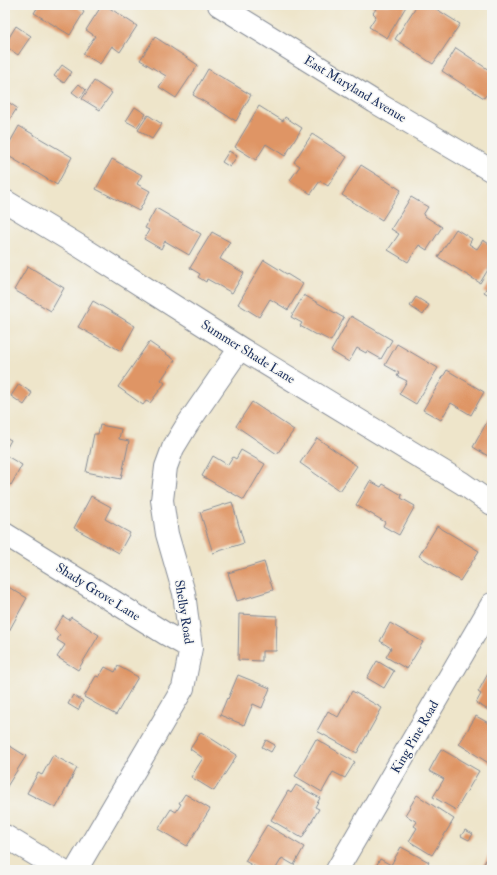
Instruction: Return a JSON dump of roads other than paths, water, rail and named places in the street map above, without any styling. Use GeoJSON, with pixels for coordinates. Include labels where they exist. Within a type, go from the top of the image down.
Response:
{"type":"FeatureCollection","features":[{"type":"Feature","properties":{"kind":"street","name":"East Maryland Avenue"},"geometry":{"type":"LineString","coordinates":[[219,5],[375,102],[490,165]]}},
{"type":"Feature","properties":{"kind":"street","name":"Summer Shade Lane"},"geometry":{"type":"LineString","coordinates":[[5,201],[81,247],[240,348],[462,483],[492,504]]}},
{"type":"Feature","properties":{"kind":"street","name":"Shelby Road"},"geometry":{"type":"LineString","coordinates":[[76,870],[183,688],[191,648],[184,593],[167,534],[162,500],[166,467],[173,448],[187,425],[240,348]]}},
{"type":"Feature","properties":{"kind":"street","name":"Shady Grove Lane"},"geometry":{"type":"LineString","coordinates":[[5,534],[152,626],[191,648]]}},
{"type":"Feature","properties":{"kind":"street","name":"King Pine Road"},"geometry":{"type":"LineString","coordinates":[[338,870],[492,604]]}},
{"type":"Feature","properties":{"kind":"street"},"geometry":{"type":"LineString","coordinates":[[5,836],[61,870]]}}]}
